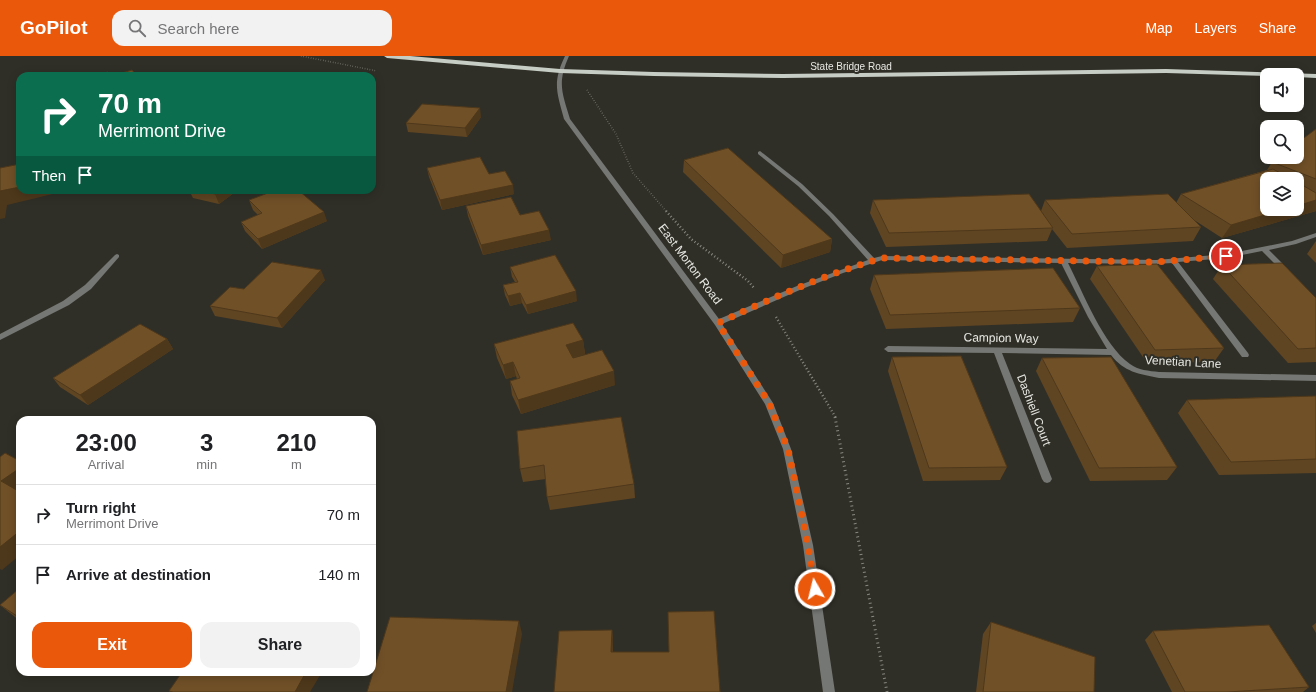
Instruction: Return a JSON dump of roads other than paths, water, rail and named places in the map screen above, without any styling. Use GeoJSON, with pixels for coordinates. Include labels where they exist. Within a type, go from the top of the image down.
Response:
{"type":"FeatureCollection","features":[{"type":"Feature","properties":{"kind":"highway","name":"State Bridge Road"},"geometry":{"type":"LineString","coordinates":[[387,56],[560,71],[784,76],[1166,71],[1316,76]]}},
{"type":"Feature","properties":{"kind":"street"},"geometry":{"type":"LineString","coordinates":[[560,71],[567,56]]}},
{"type":"Feature","properties":{"kind":"street","name":"East Morton Road"},"geometry":{"type":"LineString","coordinates":[[560,71],[557,83],[566,119],[718,323],[769,403],[788,449],[808,545],[829,692]]}},
{"type":"Feature","properties":{"kind":"street"},"geometry":{"type":"LineString","coordinates":[[760,153],[800,185],[835,219],[872,261]]}},
{"type":"Feature","properties":{"kind":"street"},"geometry":{"type":"LineString","coordinates":[[718,323],[786,292],[851,267],[882,258],[1156,262],[1226,256],[1294,243],[1316,235]]}},
{"type":"Feature","properties":{"kind":"street"},"geometry":{"type":"LineString","coordinates":[[1264,249],[1290,275]]}},
{"type":"Feature","properties":{"kind":"street"},"geometry":{"type":"LineString","coordinates":[[0,337],[66,303],[83,291],[117,256]]}},
{"type":"Feature","properties":{"kind":"street","name":"Venetian Lane"},"geometry":{"type":"LineString","coordinates":[[1063,260],[1098,327],[1113,352],[1126,365],[1139,372],[1159,375],[1316,378]]}},
{"type":"Feature","properties":{"kind":"street"},"geometry":{"type":"LineString","coordinates":[[1174,261],[1245,355]]}},
{"type":"Feature","properties":{"kind":"street","name":"Campion Way"},"geometry":{"type":"LineString","coordinates":[[888,349],[1113,352]]}},
{"type":"Feature","properties":{"kind":"street","name":"Dashiell Court"},"geometry":{"type":"LineString","coordinates":[[997,350],[1048,479]]}}]}
